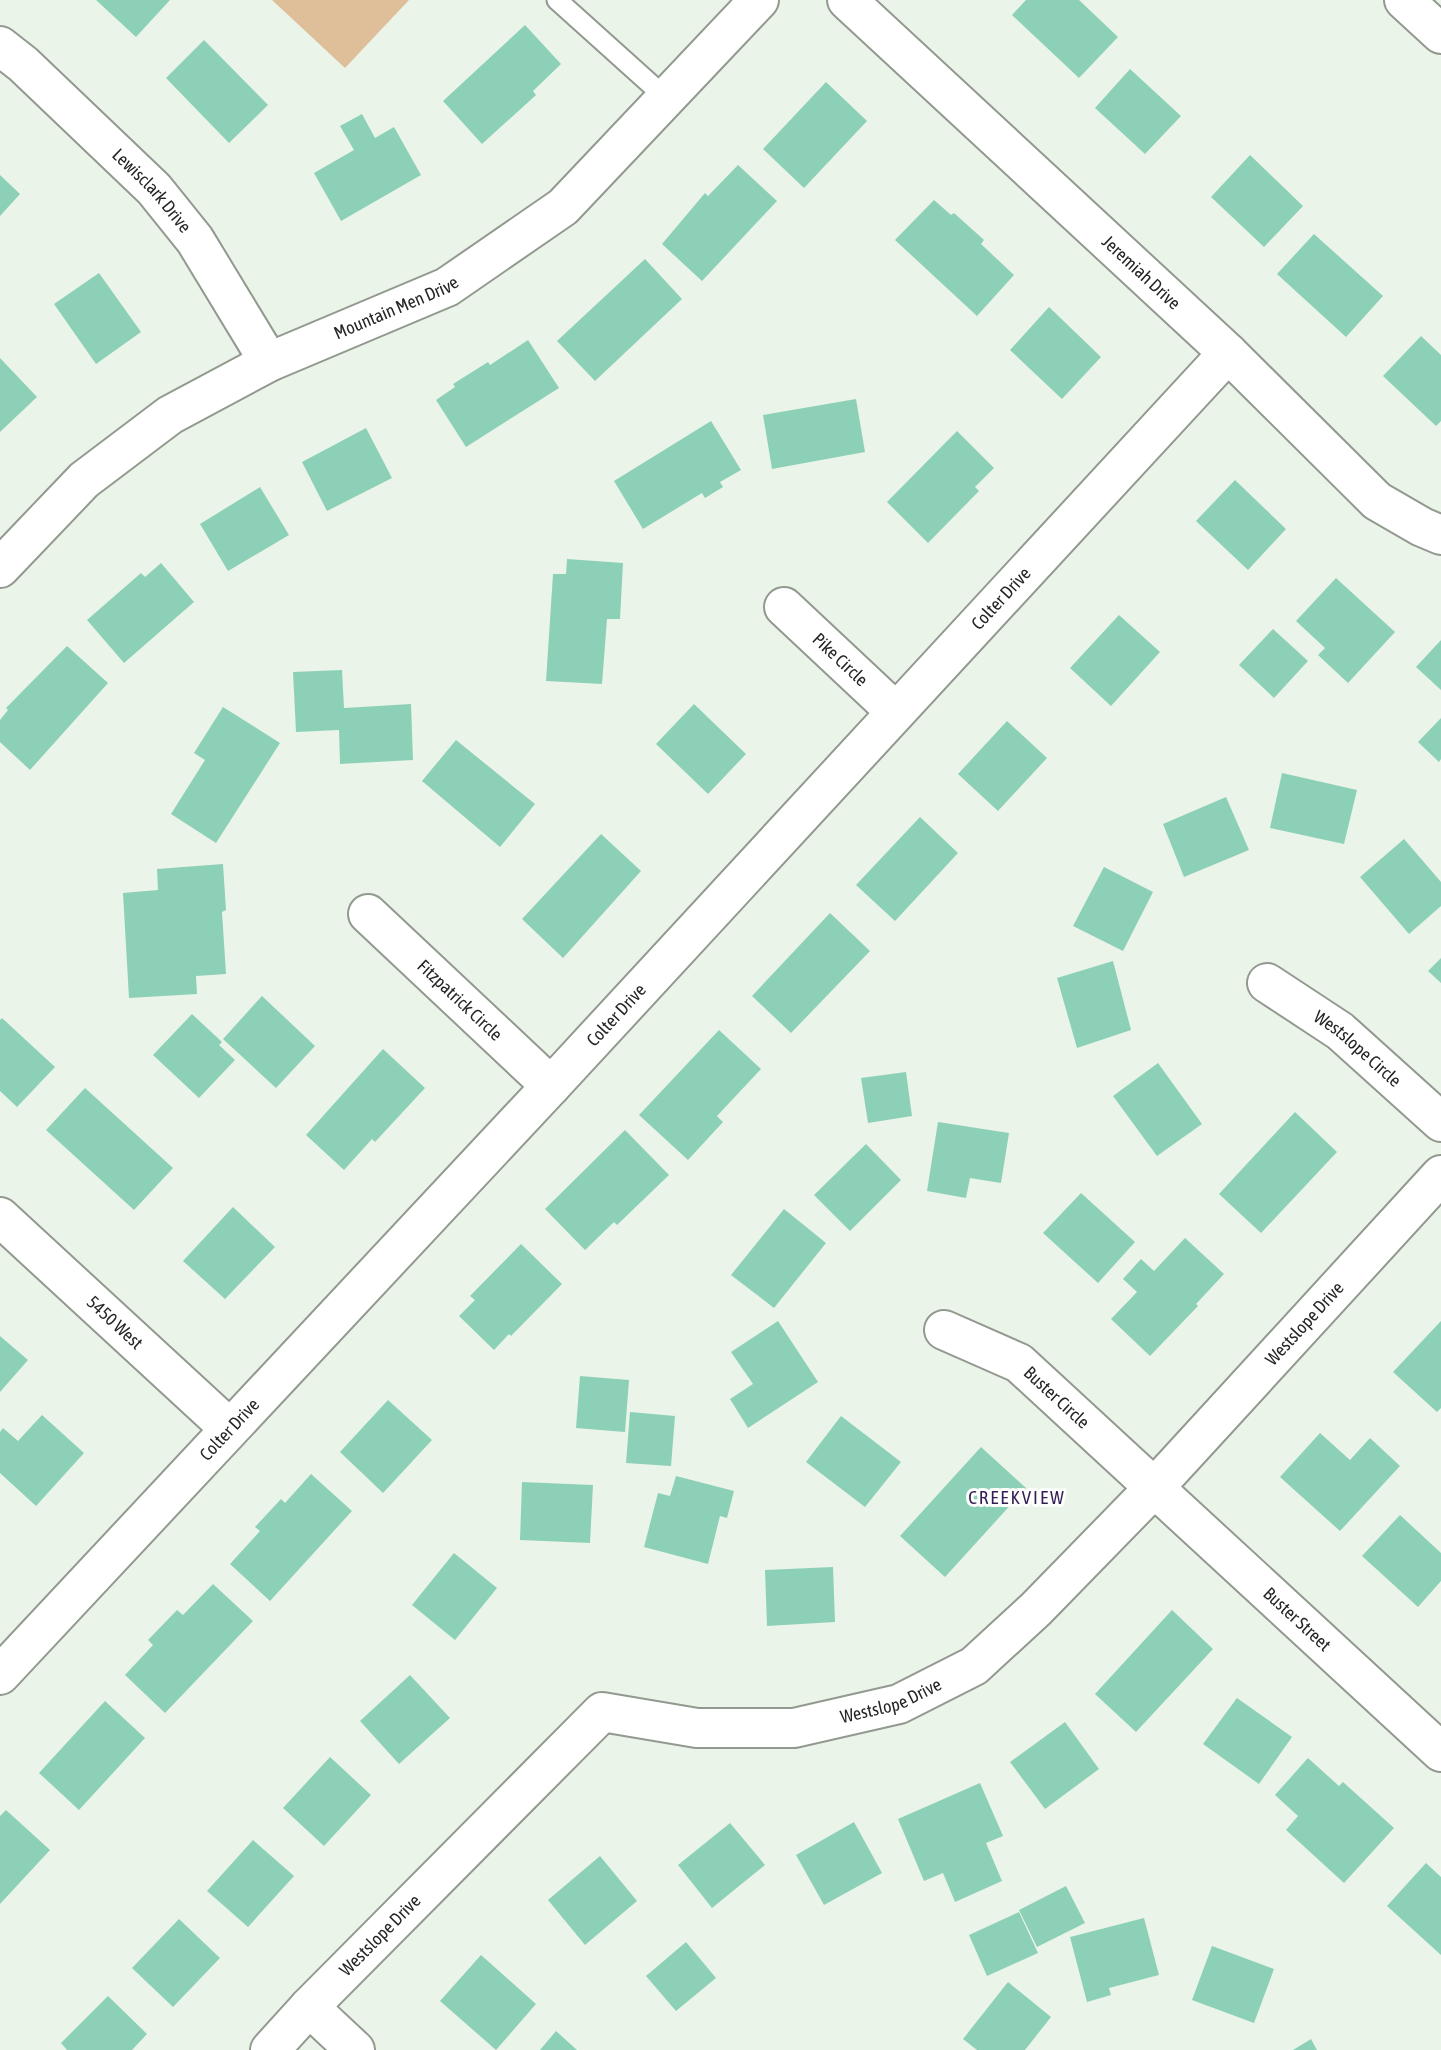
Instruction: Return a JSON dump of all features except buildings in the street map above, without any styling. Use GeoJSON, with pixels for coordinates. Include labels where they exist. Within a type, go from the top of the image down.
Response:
{"type":"FeatureCollection","features":[{"type":"Feature","properties":{"kind":"street","name":"Mountain Men Drive"},"geometry":{"type":"LineString","coordinates":[[0,568],[84,480],[170,415],[269,362],[447,287],[563,207],[759,0]]}},
{"type":"Feature","properties":{"kind":"street","name":"Jeremiah Drive"},"geometry":{"type":"LineString","coordinates":[[847,0],[1228,353],[1377,501],[1441,535]]}},
{"type":"Feature","properties":{"kind":"street"},"geometry":{"type":"LineString","coordinates":[[1404,0],[1441,34]]}},
{"type":"Feature","properties":{"kind":"street","name":"Lewisclark Drive"},"geometry":{"type":"LineString","coordinates":[[0,46],[23,64],[154,189],[195,240],[269,362]]}},
{"type":"Feature","properties":{"kind":"street","name":"Colter Drive"},"geometry":{"type":"LineString","coordinates":[[0,1675],[551,1086],[1228,353]]}},
{"type":"Feature","properties":{"kind":"street","name":"Pike Circle"},"geometry":{"type":"LineString","coordinates":[[784,607],[896,712]]}},
{"type":"Feature","properties":{"kind":"street","name":"Fitzpatrick Circle"},"geometry":{"type":"LineString","coordinates":[[368,914],[551,1086]]}},
{"type":"Feature","properties":{"kind":"street","name":"Westslope Circle"},"geometry":{"type":"LineString","coordinates":[[1267,983],[1340,1031],[1441,1122]]}},
{"type":"Feature","properties":{"kind":"street","name":"Westslope Drive"},"geometry":{"type":"LineString","coordinates":[[270,2050],[309,2007],[602,1712],[697,1728],[794,1728],[900,1704],[974,1666],[1036,1609],[1154,1488],[1441,1175]]}},
{"type":"Feature","properties":{"kind":"street","name":"5450 West"},"geometry":{"type":"LineString","coordinates":[[0,1217],[229,1428]]}},
{"type":"Feature","properties":{"kind":"street","name":"Buster Circle"},"geometry":{"type":"LineString","coordinates":[[944,1330],[1018,1363],[1154,1488]]}},
{"type":"Feature","properties":{"kind":"street","name":"Buster Street"},"geometry":{"type":"LineString","coordinates":[[1154,1488],[1441,1752]]}},
{"type":"Feature","properties":{"kind":"street"},"geometry":{"type":"LineString","coordinates":[[309,2007],[355,2050]]}},
{"type":"Feature","properties":{"kind":"lane"},"geometry":{"type":"LineString","coordinates":[[557,0],[666,97]]}},
{"type":"Feature","properties":{"kind":"shaded area"},"geometry":{"type":"Polygon","coordinates":[[[272,0],[409,0],[345,68],[272,0]]]}},
{"type":"Feature","properties":{"kind":"district","name":"CREEKVIEW"},"geometry":{"type":"Point","coordinates":[1017,1497]}}]}
